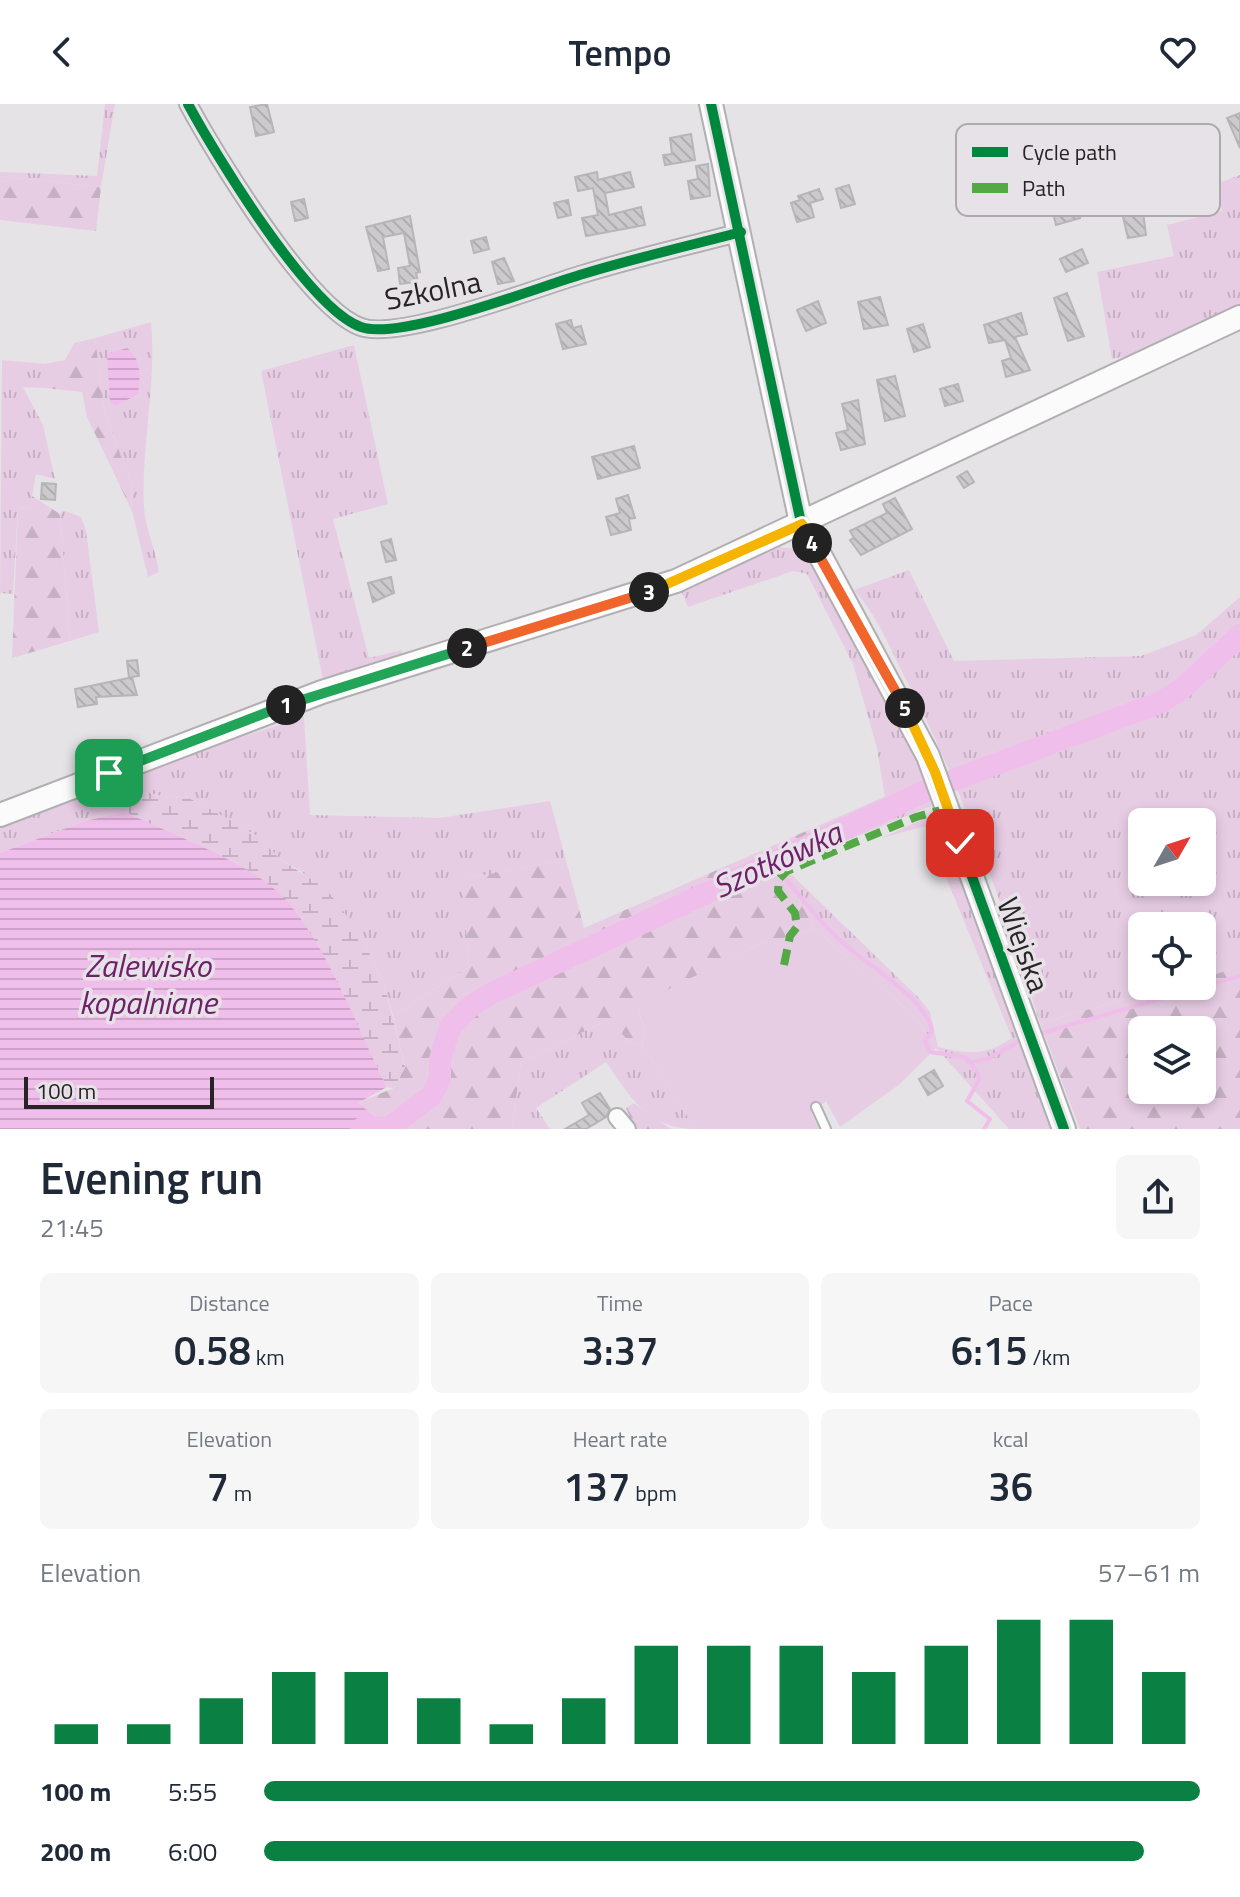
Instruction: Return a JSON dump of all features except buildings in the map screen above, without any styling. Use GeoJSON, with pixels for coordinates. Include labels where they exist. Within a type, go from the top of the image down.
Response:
{"type":"FeatureCollection","features":[{"type":"Feature","properties":{"kind":"main road"},"geometry":{"type":"LineString","coordinates":[[711,104],[741,232]]}},
{"type":"Feature","properties":{"kind":"main road","name":"Wiejska"},"geometry":{"type":"LineString","coordinates":[[741,232],[802,524],[903,703],[935,772],[1064,1129]]}},
{"type":"Feature","properties":{"kind":"main road"},"geometry":{"type":"LineString","coordinates":[[0,815],[322,692],[647,593],[802,524],[1240,317]]}},
{"type":"Feature","properties":{"kind":"street","name":"Szkolna"},"geometry":{"type":"LineString","coordinates":[[188,104],[212,149],[262,226],[331,306],[361,327],[388,328],[442,318],[583,273],[741,232]]}},
{"type":"Feature","properties":{"kind":"lane"},"geometry":{"type":"LineString","coordinates":[[816,1107],[826,1129]]}},
{"type":"Feature","properties":{"kind":"green space"},"geometry":{"type":"Polygon","coordinates":[[[105,104],[115,104],[101,187],[0,176],[0,172],[97,176],[105,104]]]}},
{"type":"Feature","properties":{"kind":"green space"},"geometry":{"type":"Polygon","coordinates":[[[1240,175],[1240,306],[1149,352],[1112,359],[1097,272],[1174,256],[1167,225],[1202,216],[1220,216],[1220,182],[1240,175]]]}},
{"type":"Feature","properties":{"kind":"green space"},"geometry":{"type":"Polygon","coordinates":[[[0,176],[101,187],[96,231],[0,220],[0,176]]]}},
{"type":"Feature","properties":{"kind":"green space"},"geometry":{"type":"Polygon","coordinates":[[[151,322],[152,368],[144,507],[159,572],[148,577],[132,511],[131,483],[105,413],[95,338],[151,322]]]}},
{"type":"Feature","properties":{"kind":"green space"},"geometry":{"type":"Polygon","coordinates":[[[95,338],[105,413],[131,483],[132,511],[87,417],[82,392],[45,388],[45,364],[65,360],[74,343],[95,338]]]}},
{"type":"Feature","properties":{"kind":"green space"},"geometry":{"type":"Polygon","coordinates":[[[354,345],[388,504],[333,519],[369,658],[402,650],[404,658],[323,680],[261,371],[354,345]]]}},
{"type":"Feature","properties":{"kind":"green space"},"geometry":{"type":"Polygon","coordinates":[[[2,360],[45,364],[45,388],[23,387],[43,425],[55,479],[36,474],[30,509],[18,508],[13,594],[0,593],[2,360]]]}},
{"type":"Feature","properties":{"kind":"green space"},"geometry":{"type":"Polygon","coordinates":[[[32,496],[60,514],[70,641],[12,658],[18,508],[30,509],[32,496]]]}},
{"type":"Feature","properties":{"kind":"green space"},"geometry":{"type":"Polygon","coordinates":[[[63,510],[81,517],[86,531],[99,632],[70,641],[60,514],[63,510]]]}},
{"type":"Feature","properties":{"kind":"green space"},"geometry":{"type":"Polygon","coordinates":[[[776,547],[800,549],[833,595],[912,737],[936,804],[889,823],[877,748],[853,664],[807,574],[793,571],[688,607],[681,590],[776,547]]]}},
{"type":"Feature","properties":{"kind":"green space"},"geometry":{"type":"Polygon","coordinates":[[[909,570],[954,661],[1141,656],[1196,635],[1240,597],[1240,967],[1216,974],[1216,912],[1128,912],[1128,999],[1040,1023],[997,894],[948,767],[871,612],[854,590],[909,570]]]}},
{"type":"Feature","properties":{"kind":"green space"},"geometry":{"type":"Polygon","coordinates":[[[304,717],[310,815],[439,818],[550,801],[566,860],[463,879],[469,967],[393,1016],[385,987],[360,933],[302,872],[280,859],[257,836],[186,796],[165,797],[146,792],[85,821],[0,853],[0,828],[154,765],[304,717]]]}},
{"type":"Feature","properties":{"kind":"green space"},"geometry":{"type":"Polygon","coordinates":[[[146,792],[165,797],[185,796],[223,816],[257,836],[280,859],[326,889],[360,933],[385,987],[405,1067],[394,1088],[387,1087],[328,967],[240,867],[125,812],[85,821],[146,792]]]}},
{"type":"Feature","properties":{"kind":"green space"},"geometry":{"type":"Polygon","coordinates":[[[884,797],[889,823],[782,868],[815,929],[755,946],[637,1006],[644,1029],[642,1045],[628,1041],[610,1019],[521,1062],[512,1129],[390,1129],[357,1103],[394,1088],[405,1067],[393,1016],[469,967],[462,879],[566,860],[584,928],[884,797]]]}},
{"type":"Feature","properties":{"kind":"green space"},"geometry":{"type":"Polygon","coordinates":[[[927,817],[941,822],[1059,1129],[1009,1129],[936,1048],[917,1019],[815,929],[786,875],[792,875],[920,999],[930,1012],[938,1047],[968,1052],[994,1048],[1012,1038],[925,826],[882,838],[927,817]]]}},
{"type":"Feature","properties":{"kind":"green space"},"geometry":{"type":"Polygon","coordinates":[[[815,929],[917,1019],[936,1048],[900,1084],[840,1127],[826,1101],[811,1113],[819,1129],[696,1129],[642,1045],[644,1029],[637,1005],[755,946],[815,929]]]}},
{"type":"Feature","properties":{"kind":"green space"},"geometry":{"type":"Polygon","coordinates":[[[1240,967],[1240,1129],[1080,1129],[1040,1023],[1128,999],[1216,1000],[1216,974],[1240,967]]]}},
{"type":"Feature","properties":{"kind":"green space"},"geometry":{"type":"Polygon","coordinates":[[[610,1019],[628,1041],[642,1045],[696,1129],[665,1124],[642,1109],[606,1062],[536,1108],[550,1129],[512,1129],[521,1062],[610,1019]]]}},
{"type":"Feature","properties":{"kind":"green space"},"geometry":{"type":"Polygon","coordinates":[[[634,1103],[671,1129],[635,1129],[626,1108],[634,1103]]]}},
{"type":"Feature","properties":{"kind":"water"},"geometry":{"type":"Polygon","coordinates":[[[127,348],[138,363],[138,394],[116,406],[110,402],[107,354],[127,348]]]}},
{"type":"Feature","properties":{"kind":"water","name":"Zalewisko kopalniane"},"geometry":{"type":"Polygon","coordinates":[[[125,812],[249,871],[281,895],[297,914],[340,986],[387,1087],[358,1103],[390,1129],[0,1129],[0,853],[85,821],[125,812]]]}},
{"type":"Feature","properties":{"kind":"waterway","name":"Szotkówka"},"geometry":{"type":"LineString","coordinates":[[361,1129],[390,1127],[431,1096],[440,1079],[440,1059],[450,1027],[471,1006],[492,993],[930,789],[1161,702],[1183,688],[1240,635]]}},
{"type":"Feature","properties":{"kind":"waterway"},"geometry":{"type":"LineString","coordinates":[[786,879],[836,937],[895,983],[919,1007],[932,1031],[925,1041],[930,1052],[965,1057],[977,1071],[979,1080],[967,1101],[990,1119],[984,1129]]}},
{"type":"Feature","properties":{"kind":"waterway"},"geometry":{"type":"LineString","coordinates":[[1042,1033],[1240,976]]}},
{"type":"Feature","properties":{"kind":"waterway"},"geometry":{"type":"LineString","coordinates":[[970,1062],[987,1059],[1020,1041]]}},
{"type":"Feature","properties":{"kind":"marked path"},"geometry":{"type":"LineString","coordinates":[[784,965],[790,936],[797,927],[795,913],[778,891],[779,879],[787,871],[916,817],[948,808]]}},
{"type":"Feature","properties":{"kind":"cycle path"},"geometry":{"type":"LineString","coordinates":[[188,104],[241,192],[291,262],[316,292],[340,314],[361,327],[380,329],[437,320],[603,268],[741,232]]}},
{"type":"Feature","properties":{"kind":"cycle path"},"geometry":{"type":"LineString","coordinates":[[711,104],[800,518],[928,756],[1064,1129]]}},
{"type":"Feature","properties":{"kind":"route"},"geometry":{"type":"LineString","coordinates":[[109,773],[322,692],[647,593],[802,524],[912,720],[935,772],[960,843]]}}]}
